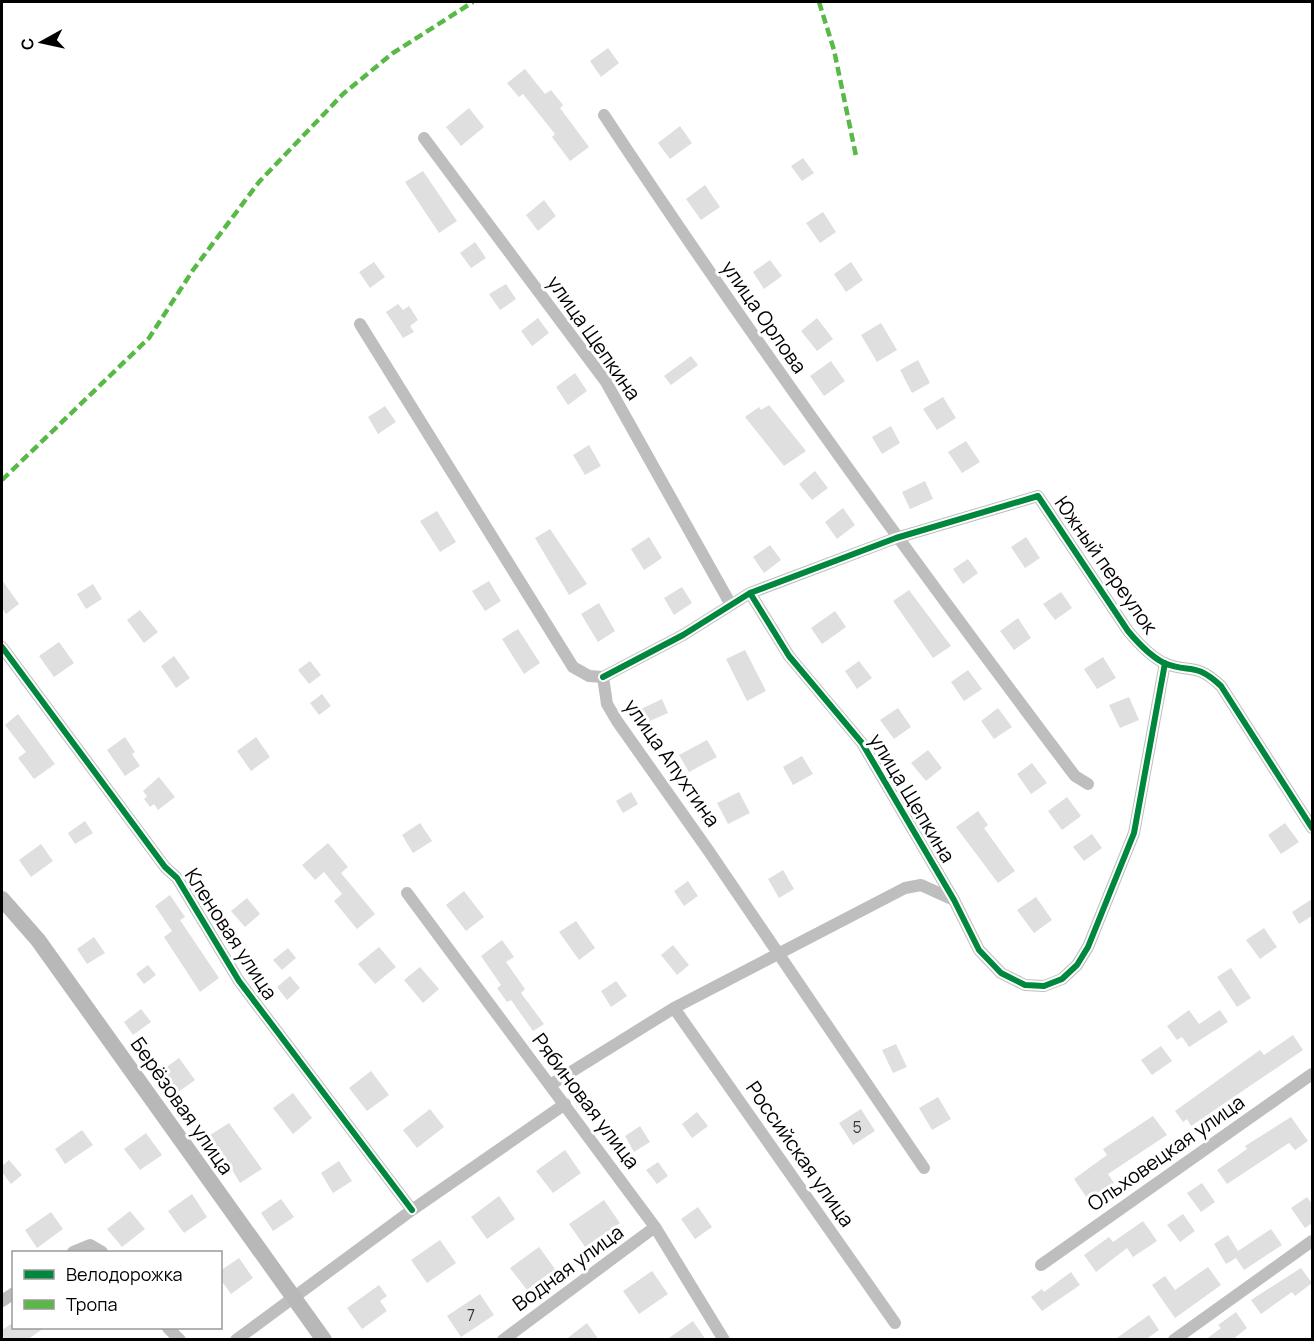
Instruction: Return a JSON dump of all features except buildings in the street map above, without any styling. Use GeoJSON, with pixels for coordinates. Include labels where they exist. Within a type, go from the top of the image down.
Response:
{"type":"FeatureCollection","features":[{"type":"Feature","properties":{"kind":"main road","name":"Берёзовая улица"},"geometry":{"type":"LineString","coordinates":[[2,899],[38,940],[324,1340]]}},
{"type":"Feature","properties":{"kind":"street","name":"улица Орлова"},"geometry":{"type":"LineString","coordinates":[[604,115],[694,252],[896,538],[1075,776],[1088,784]]}},
{"type":"Feature","properties":{"kind":"street","name":"улица Щепкина"},"geometry":{"type":"LineString","coordinates":[[424,138],[606,382],[731,605]]}},
{"type":"Feature","properties":{"kind":"street"},"geometry":{"type":"LineString","coordinates":[[360,324],[573,667],[589,676],[603,677],[683,635],[750,593],[896,538]]}},
{"type":"Feature","properties":{"kind":"street","name":"Южный переулок"},"geometry":{"type":"LineString","coordinates":[[896,538],[1038,496],[1128,632],[1145,650],[1165,663],[1200,669],[1221,686],[1312,828]]}},
{"type":"Feature","properties":{"kind":"street","name":"улица Щепкина"},"geometry":{"type":"LineString","coordinates":[[750,593],[789,656],[862,743],[954,900],[979,950],[1001,973],[1025,985],[1044,986],[1062,979],[1077,965],[1088,947],[1134,834],[1165,663]]}},
{"type":"Feature","properties":{"kind":"street","name":"Кленовая улица"},"geometry":{"type":"LineString","coordinates":[[2,647],[165,867],[177,878],[239,981],[412,1210]]}},
{"type":"Feature","properties":{"kind":"street","name":"улица Апухтина"},"geometry":{"type":"LineString","coordinates":[[603,677],[607,704],[617,721],[779,953],[924,1168]]}},
{"type":"Feature","properties":{"kind":"street"},"geometry":{"type":"LineString","coordinates":[[550,1085],[674,1008],[905,888],[921,885],[954,900]]}},
{"type":"Feature","properties":{"kind":"street","name":"Рябиновая улица"},"geometry":{"type":"LineString","coordinates":[[407,893],[656,1227],[724,1340]]}},
{"type":"Feature","properties":{"kind":"street","name":"Российская улица"},"geometry":{"type":"LineString","coordinates":[[674,1008],[895,1323]]}},
{"type":"Feature","properties":{"kind":"street","name":"Ольховецкая улица"},"geometry":{"type":"LineString","coordinates":[[1041,1265],[1312,1074]]}},
{"type":"Feature","properties":{"kind":"street"},"geometry":{"type":"LineString","coordinates":[[236,1340],[412,1210],[565,1104]]}},
{"type":"Feature","properties":{"kind":"street","name":"Водная улица"},"geometry":{"type":"LineString","coordinates":[[503,1340],[656,1227]]}},
{"type":"Feature","properties":{"kind":"street"},"geometry":{"type":"LineString","coordinates":[[1174,1340],[1312,1241]]}},
{"type":"Feature","properties":{"kind":"street"},"geometry":{"type":"LineString","coordinates":[[75,1251],[90,1245],[100,1251]]}},
{"type":"Feature","properties":{"kind":"street"},"geometry":{"type":"LineString","coordinates":[[169,1329],[180,1340]]}},
{"type":"Feature","properties":{"kind":"marked path"},"geometry":{"type":"LineString","coordinates":[[2,480],[149,338],[193,270],[259,182],[343,94],[393,53],[473,2]]}},
{"type":"Feature","properties":{"kind":"marked path"},"geometry":{"type":"LineString","coordinates":[[819,2],[834,50],[856,156]]}},
{"type":"Feature","properties":{"kind":"cycle path"},"geometry":{"type":"LineString","coordinates":[[603,677],[683,635],[750,593],[896,538],[1038,496],[1128,631],[1140,645],[1164,663],[1204,673],[1221,686],[1312,828]]}},
{"type":"Feature","properties":{"kind":"cycle path"},"geometry":{"type":"LineString","coordinates":[[750,593],[789,656],[862,743],[954,900],[979,950],[1001,973],[1025,985],[1044,986],[1062,979],[1077,965],[1088,947],[1134,833],[1165,663]]}},
{"type":"Feature","properties":{"kind":"cycle path"},"geometry":{"type":"LineString","coordinates":[[2,647],[165,867],[177,878],[239,981],[412,1210]]}}]}
